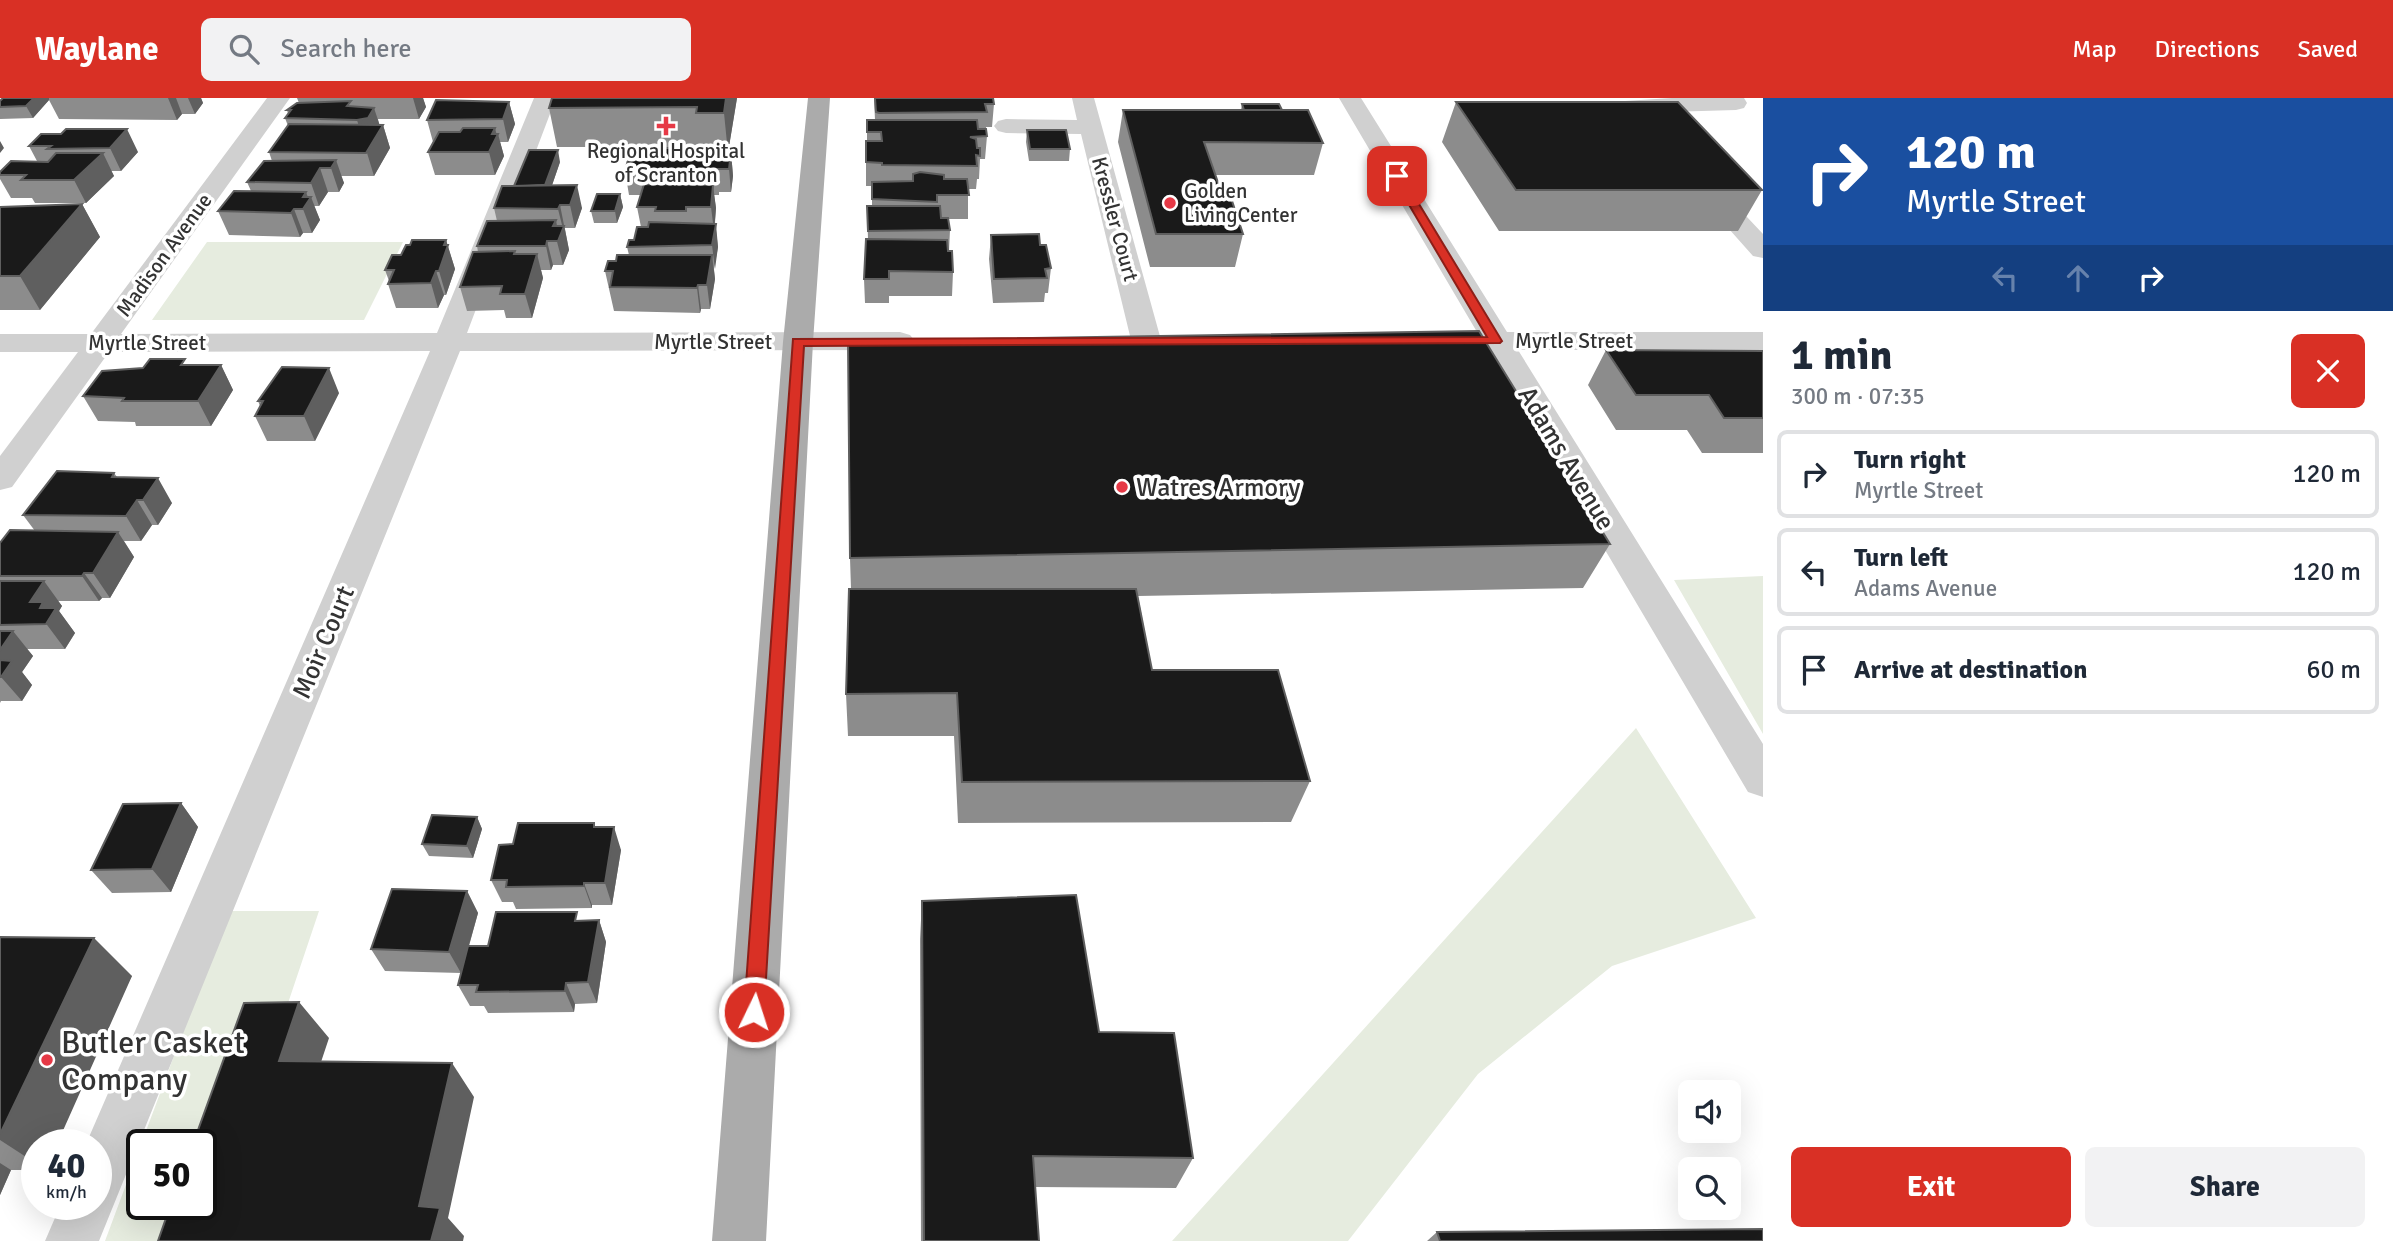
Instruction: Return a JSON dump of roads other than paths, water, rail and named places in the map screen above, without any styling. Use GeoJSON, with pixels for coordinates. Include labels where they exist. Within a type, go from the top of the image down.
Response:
{"type":"FeatureCollection","features":[{"type":"Feature","properties":{"kind":"main road"},"geometry":{"type":"LineString","coordinates":[[739,1241],[798,342],[819,98]]}},
{"type":"Feature","properties":{"kind":"street","name":"Madison Avenue"},"geometry":{"type":"LineString","coordinates":[[0,479],[279,98]]}},
{"type":"Feature","properties":{"kind":"street","name":"Moir Court"},"geometry":{"type":"LineString","coordinates":[[112,1146],[449,341],[545,98]]}},
{"type":"Feature","properties":{"kind":"street","name":"Kressler Court"},"geometry":{"type":"LineString","coordinates":[[1083,98],[1146,340]]}},
{"type":"Feature","properties":{"kind":"street","name":"Adams Avenue"},"geometry":{"type":"LineString","coordinates":[[1350,98],[1763,780]]}},
{"type":"Feature","properties":{"kind":"street"},"geometry":{"type":"LineString","coordinates":[[1629,102],[1736,103],[1731,98]]}},
{"type":"Feature","properties":{"kind":"street"},"geometry":{"type":"LineString","coordinates":[[1629,102],[1650,125]]}},
{"type":"Feature","properties":{"kind":"street"},"geometry":{"type":"LineString","coordinates":[[1006,126],[1090,127]]}},
{"type":"Feature","properties":{"kind":"street"},"geometry":{"type":"LineString","coordinates":[[1693,173],[1737,208],[1763,250]]}},
{"type":"Feature","properties":{"kind":"street","name":"Myrtle Street"},"geometry":{"type":"LineString","coordinates":[[0,343],[923,341]]}},
{"type":"Feature","properties":{"kind":"street","name":"Myrtle Street"},"geometry":{"type":"LineString","coordinates":[[1401,341],[1763,341]]}},
{"type":"Feature","properties":{"kind":"street"},"geometry":{"type":"LineString","coordinates":[[72,1241],[81,1220]]}},
{"type":"Feature","properties":{"kind":"place","name":"Regional Hospital of Scranton"},"geometry":{"type":"Point","coordinates":[666,126]}},
{"type":"Feature","properties":{"kind":"place","name":"Golden LivingCenter"},"geometry":{"type":"Point","coordinates":[1170,203]}},
{"type":"Feature","properties":{"kind":"place","name":"Watres Armory"},"geometry":{"type":"Point","coordinates":[1122,487]}},
{"type":"Feature","properties":{"kind":"place","name":"Butler Casket Company"},"geometry":{"type":"Point","coordinates":[47,1060]}}]}
